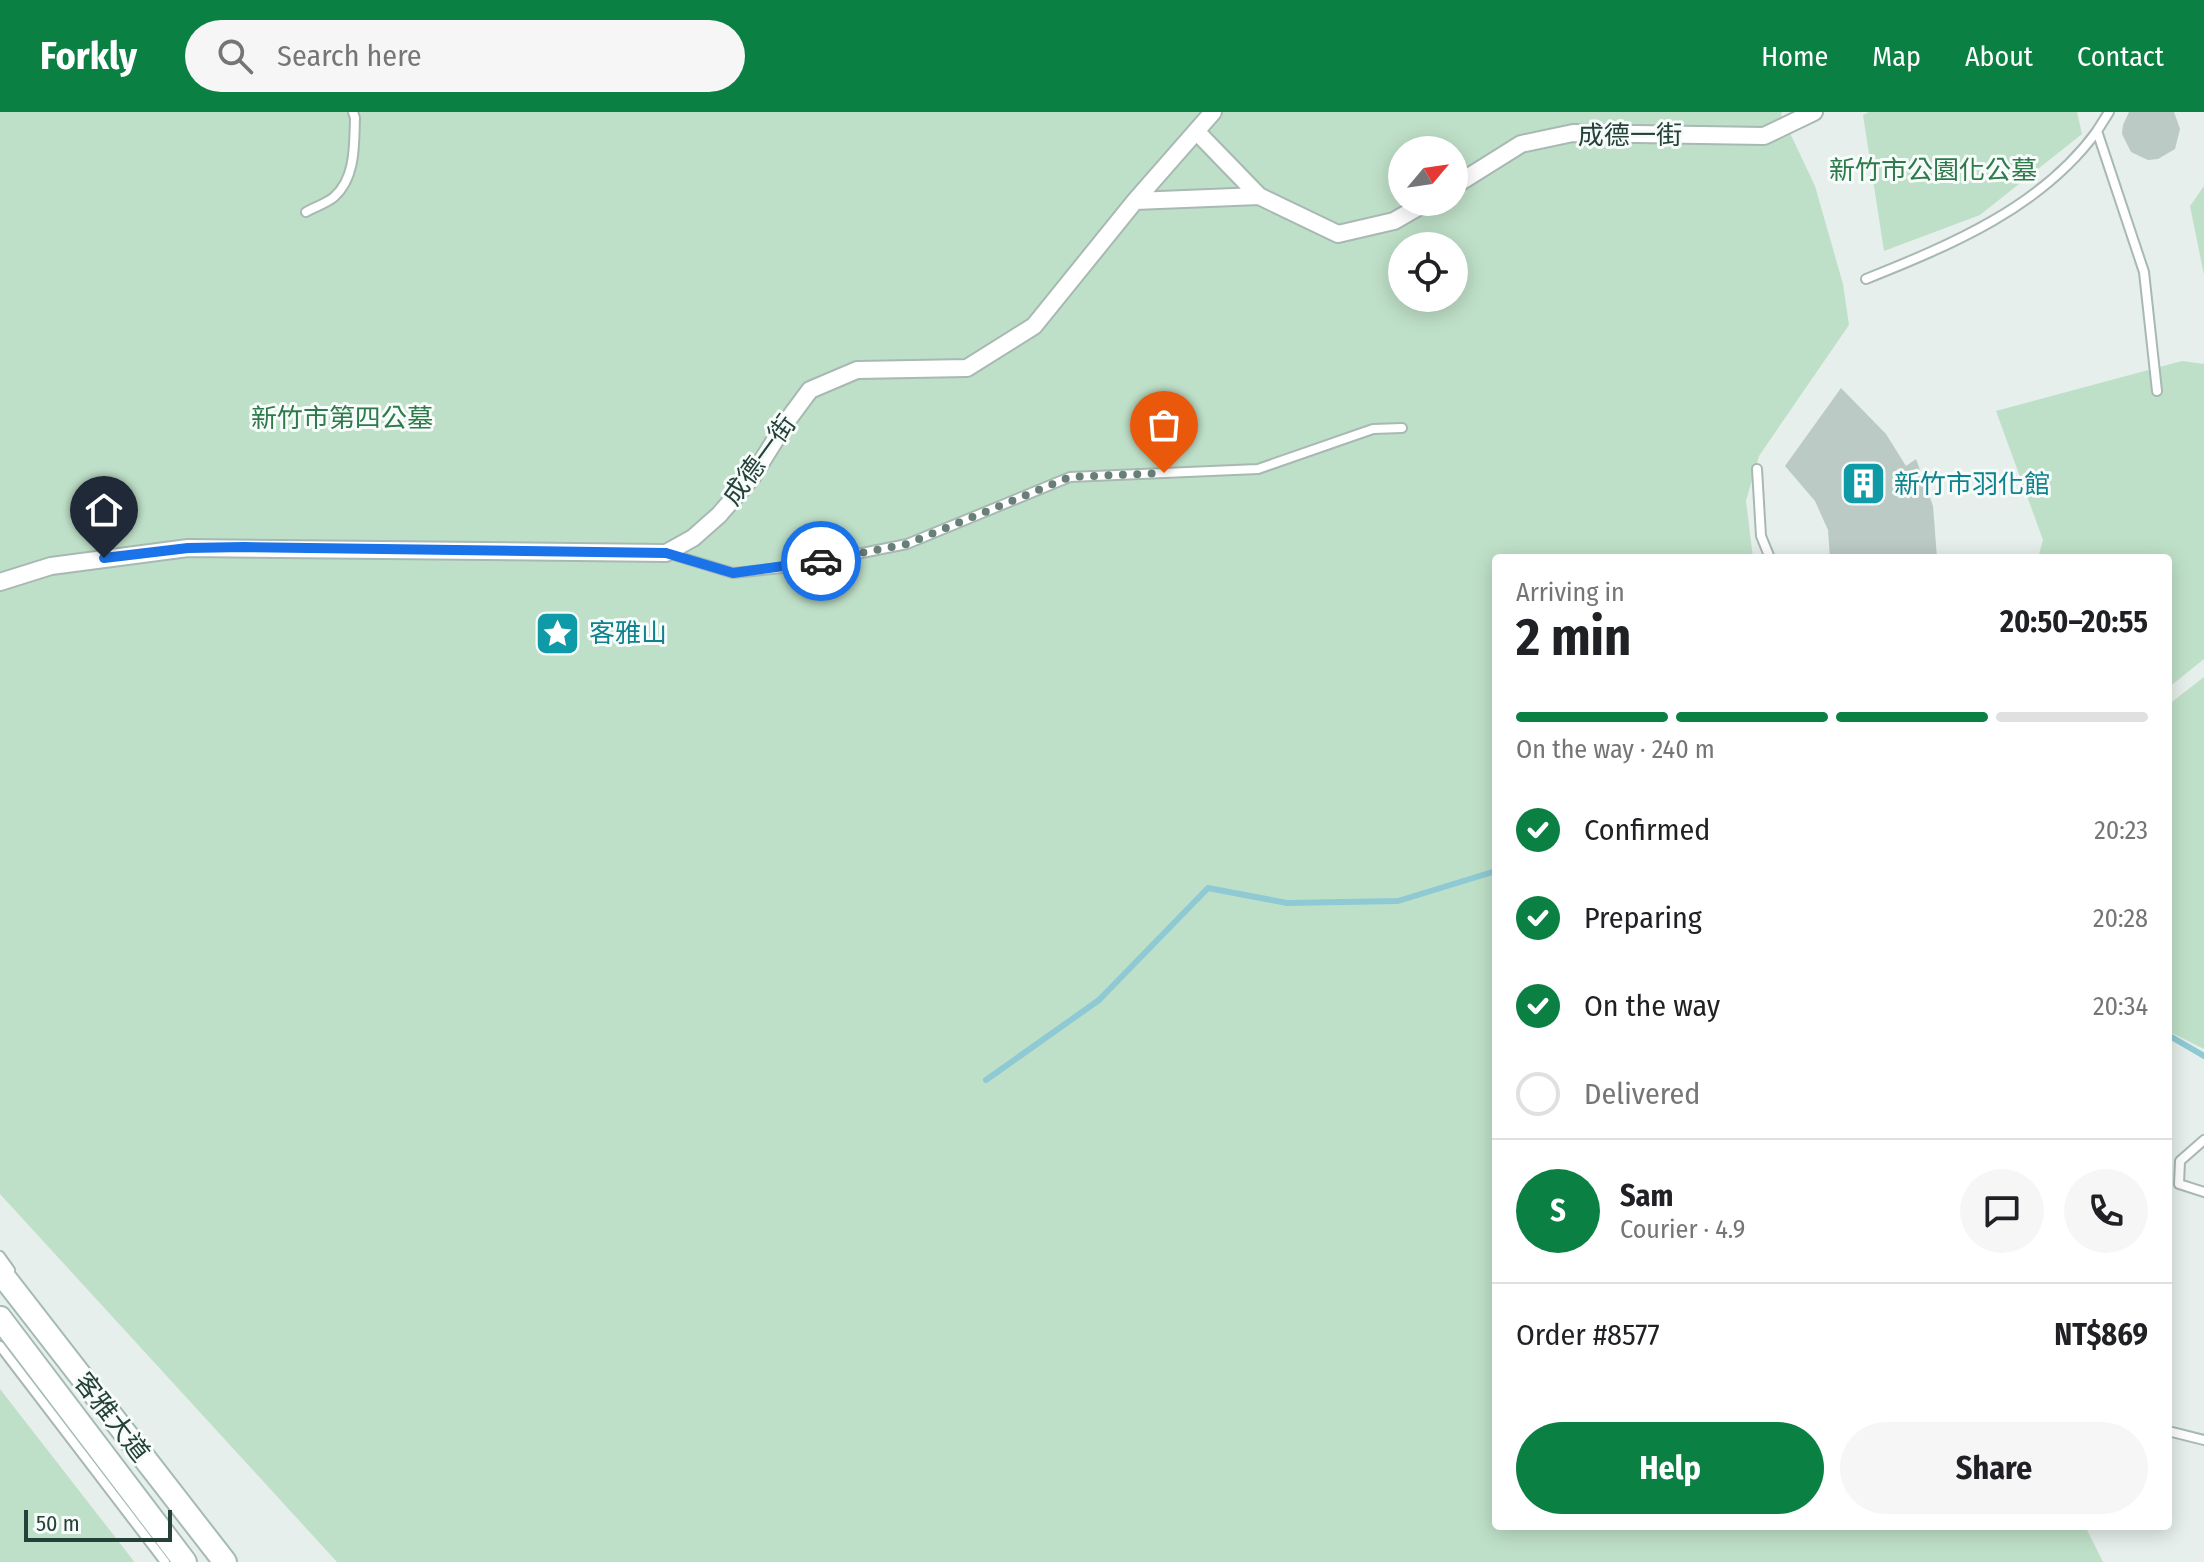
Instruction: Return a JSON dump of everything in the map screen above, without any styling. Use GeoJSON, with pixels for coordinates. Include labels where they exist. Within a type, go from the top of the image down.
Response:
{"type":"FeatureCollection","features":[{"type":"Feature","properties":{"kind":"street","name":"成德一街"},"geometry":{"type":"LineString","coordinates":[[666,553],[693,538],[719,515],[752,477],[810,390],[857,370],[967,368],[1034,326],[1135,201],[1213,112]]}},
{"type":"Feature","properties":{"kind":"street","name":"成德一街"},"geometry":{"type":"LineString","coordinates":[[1468,177],[1521,144],[1573,133],[1764,136],[1814,112]]}},
{"type":"Feature","properties":{"kind":"street"},"geometry":{"type":"LineString","coordinates":[[1197,132],[1259,196],[1338,234],[1394,221],[1403,216]]}},
{"type":"Feature","properties":{"kind":"street"},"geometry":{"type":"LineString","coordinates":[[1135,201],[1259,196]]}},
{"type":"Feature","properties":{"kind":"street"},"geometry":{"type":"LineString","coordinates":[[0,582],[51,566],[188,548],[666,553]]}},
{"type":"Feature","properties":{"kind":"street","name":"客雅大道"},"geometry":{"type":"LineString","coordinates":[[0,1272],[225,1562]]}},
{"type":"Feature","properties":{"kind":"street","name":"客雅大道"},"geometry":{"type":"LineString","coordinates":[[0,1318],[185,1562]]}},
{"type":"Feature","properties":{"kind":"lane"},"geometry":{"type":"LineString","coordinates":[[306,212],[334,198],[345,183],[353,161],[353,112]]}},
{"type":"Feature","properties":{"kind":"lane"},"geometry":{"type":"LineString","coordinates":[[1866,279],[1978,231],[2001,216],[2077,159],[2109,112]]}},
{"type":"Feature","properties":{"kind":"lane"},"geometry":{"type":"LineString","coordinates":[[2097,131],[2144,272],[2157,391]]}},
{"type":"Feature","properties":{"kind":"lane"},"geometry":{"type":"LineString","coordinates":[[666,553],[733,573],[792,567],[907,544],[1070,477],[1258,469],[1373,429],[1402,428]]}},
{"type":"Feature","properties":{"kind":"lane"},"geometry":{"type":"LineString","coordinates":[[1757,469],[1761,536],[1768,554]]}},
{"type":"Feature","properties":{"kind":"lane"},"geometry":{"type":"LineString","coordinates":[[2204,1140],[2180,1161],[2179,1184],[2204,1192]]}},
{"type":"Feature","properties":{"kind":"lane"},"geometry":{"type":"LineString","coordinates":[[2172,1158],[2180,1161]]}},
{"type":"Feature","properties":{"kind":"lane"},"geometry":{"type":"LineString","coordinates":[[0,1256],[235,1562]]}},
{"type":"Feature","properties":{"kind":"lane"},"geometry":{"type":"LineString","coordinates":[[0,1346],[165,1562]]}},
{"type":"Feature","properties":{"kind":"lane"},"geometry":{"type":"LineString","coordinates":[[2172,1432],[2204,1440]]}},
{"type":"Feature","properties":{"kind":"green space","name":"新竹市第四公墓"},"geometry":{"type":"Polygon","coordinates":[[[0,112],[1782,112],[1815,186],[1843,284],[1849,325],[1759,456],[1746,501],[1753,554],[1492,554],[1492,1530],[2087,1530],[2103,1562],[337,1562],[0,1194],[0,112]]]}},
{"type":"Feature","properties":{"kind":"green space","name":"新竹市公園化公墓"},"geometry":{"type":"Polygon","coordinates":[[[1869,112],[2077,112],[2082,134],[1980,215],[1884,251],[1863,115],[1869,112]]]}},
{"type":"Feature","properties":{"kind":"green space"},"geometry":{"type":"Polygon","coordinates":[[[2204,186],[2204,275],[2190,206],[2204,186]]]}},
{"type":"Feature","properties":{"kind":"green space"},"geometry":{"type":"Polygon","coordinates":[[[2182,361],[2204,364],[2204,659],[2172,685],[2172,554],[2039,554],[2043,540],[1996,411],[2182,361]]]}},
{"type":"Feature","properties":{"kind":"green space"},"geometry":{"type":"Polygon","coordinates":[[[2204,677],[2204,1049],[2172,1033],[2172,702],[2204,677]]]}},
{"type":"Feature","properties":{"kind":"green space"},"geometry":{"type":"Polygon","coordinates":[[[0,1389],[133,1560],[134,1562],[0,1562],[0,1389]]]}},
{"type":"Feature","properties":{"kind":"building"},"geometry":{"type":"Polygon","coordinates":[[[2129,112],[2174,112],[2180,129],[2175,149],[2158,159],[2148,160],[2131,152],[2122,134],[2129,112]]]}},
{"type":"Feature","properties":{"kind":"building","name":"新竹市羽化館"},"geometry":{"type":"Polygon","coordinates":[[[1841,388],[1886,434],[1906,466],[1916,459],[1933,506],[1937,554],[1830,554],[1828,530],[1815,501],[1785,466],[1841,388]]]}},
{"type":"Feature","properties":{"kind":"waterway"},"geometry":{"type":"LineString","coordinates":[[986,1080],[1099,1000],[1208,888],[1287,903],[1398,901],[1492,872]]}},
{"type":"Feature","properties":{"kind":"waterway"},"geometry":{"type":"LineString","coordinates":[[2172,1037],[2204,1056]]}},
{"type":"Feature","properties":{"kind":"way so far"},"geometry":{"type":"LineString","coordinates":[[821,561],[907,544],[1070,477],[1164,473]]}},
{"type":"Feature","properties":{"kind":"place","name":"新竹市羽化館"},"geometry":{"type":"Point","coordinates":[1863,484]}},
{"type":"Feature","properties":{"kind":"place","name":"客雅山"},"geometry":{"type":"Point","coordinates":[558,633]}},
{"type":"Feature","properties":{"kind":"route"},"geometry":{"type":"LineString","coordinates":[[104,558],[188,548],[244,547],[666,553],[733,573],[821,561]]}}]}
